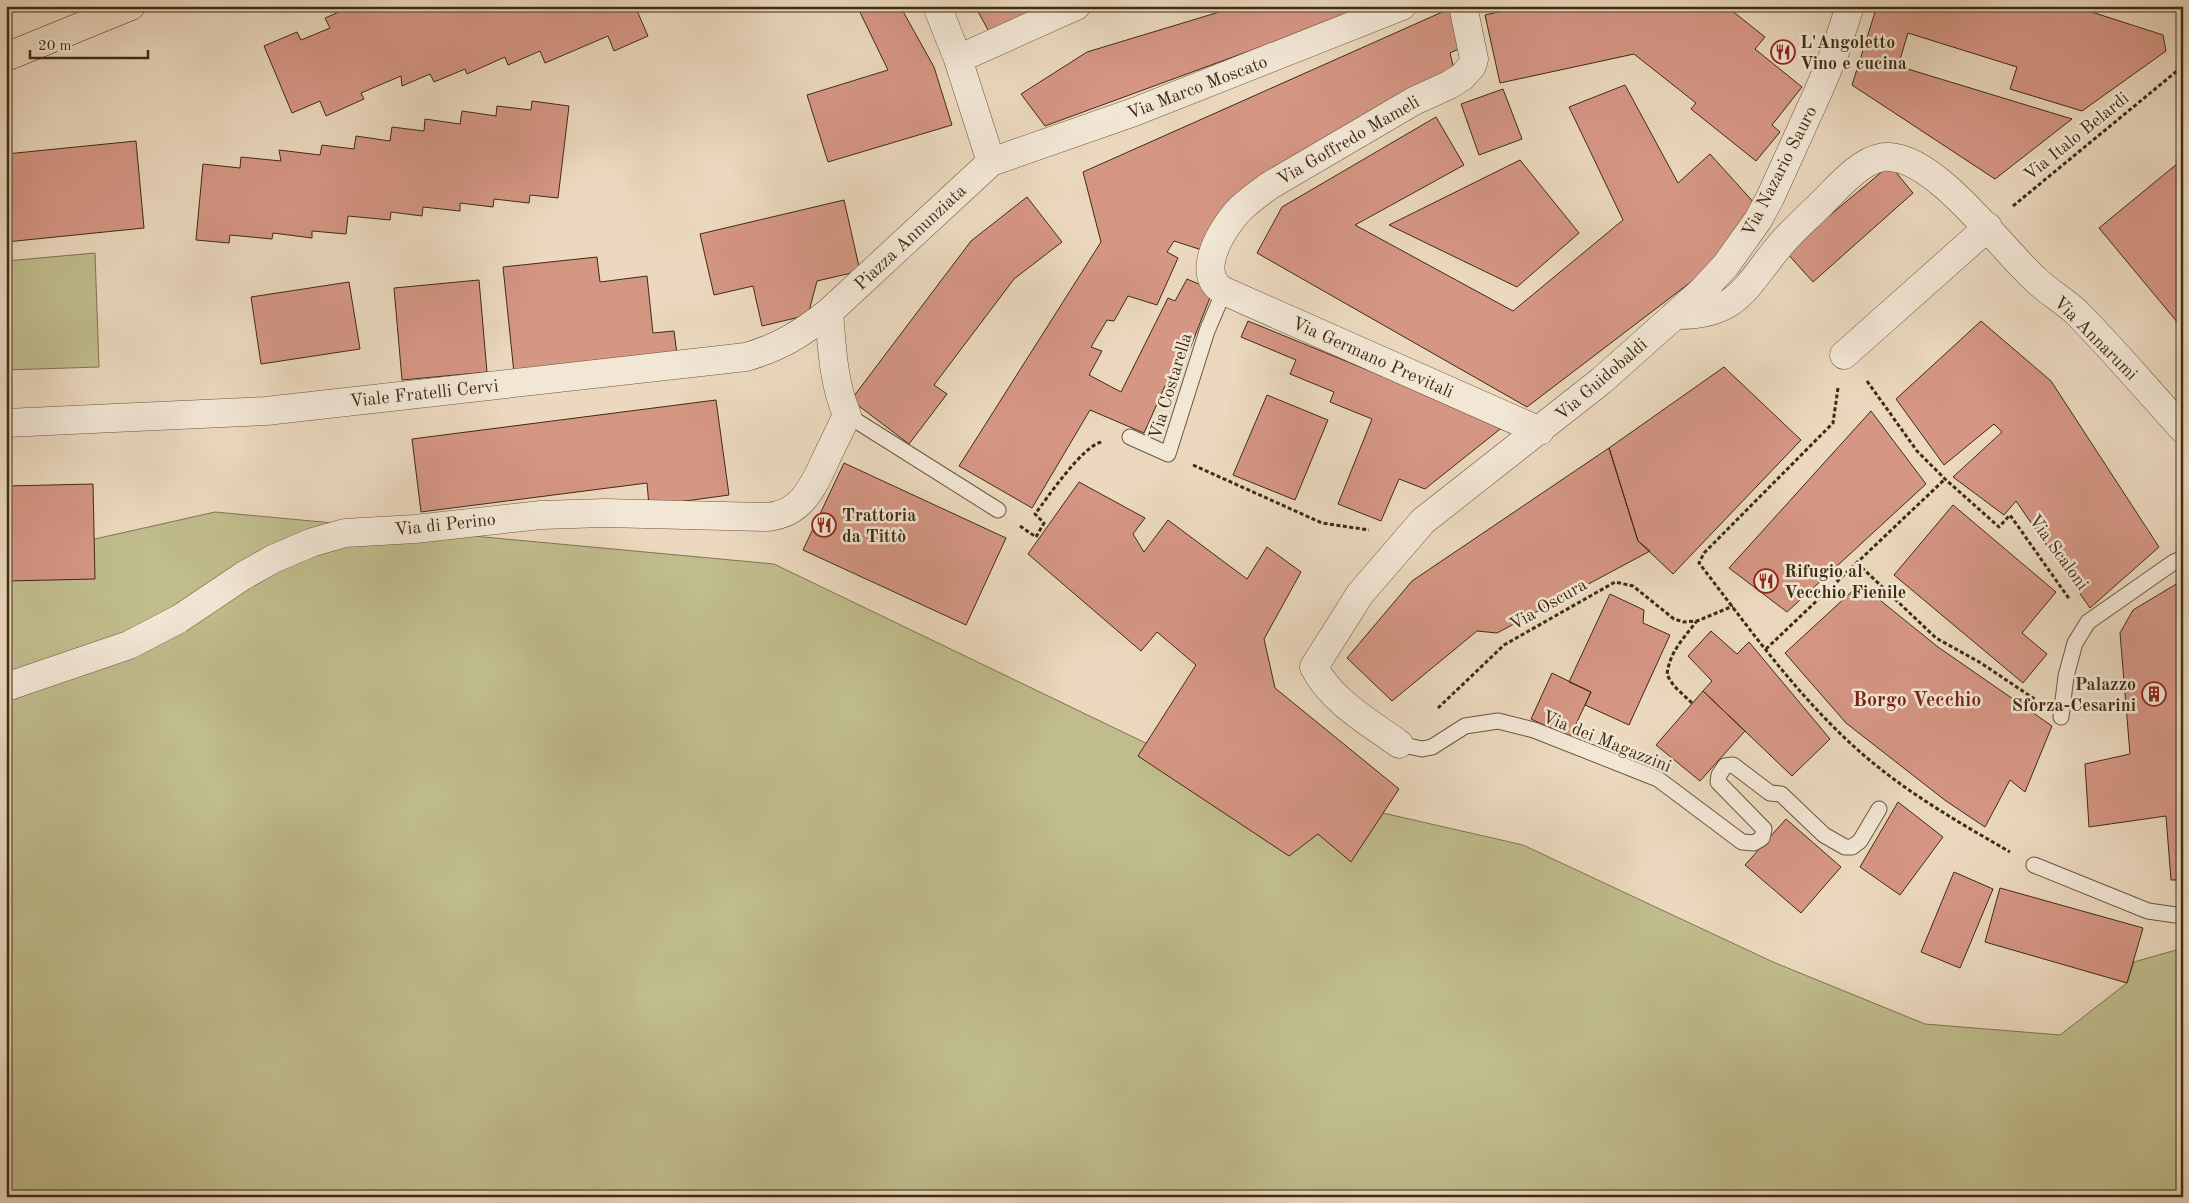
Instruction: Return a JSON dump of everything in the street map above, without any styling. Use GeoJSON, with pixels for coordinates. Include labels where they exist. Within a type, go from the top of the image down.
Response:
{"type":"FeatureCollection","features":[{"type":"Feature","properties":{"kind":"main road"},"geometry":{"type":"LineString","coordinates":[[6,57],[131,6]]}},
{"type":"Feature","properties":{"kind":"street"},"geometry":{"type":"LineString","coordinates":[[937,6],[958,59],[991,162]]}},
{"type":"Feature","properties":{"kind":"street"},"geometry":{"type":"LineString","coordinates":[[958,59],[1076,6]]}},
{"type":"Feature","properties":{"kind":"street","name":"Via Marco Moscato"},"geometry":{"type":"LineString","coordinates":[[991,162],[1134,112],[1402,6]]}},
{"type":"Feature","properties":{"kind":"street","name":"Via Goffredo Mameli"},"geometry":{"type":"LineString","coordinates":[[1217,285],[1210,261],[1228,223],[1253,198],[1269,186],[1414,101],[1456,82],[1468,72],[1472,66],[1474,50],[1463,6]]}},
{"type":"Feature","properties":{"kind":"street","name":"Via Nazario Sauro"},"geometry":{"type":"LineString","coordinates":[[1675,315],[1726,266],[1758,220],[1818,92],[1850,6]]}},
{"type":"Feature","properties":{"kind":"street","name":"Via Annarumi"},"geometry":{"type":"LineString","coordinates":[[1675,315],[1695,315],[1713,311],[1736,299],[1749,286],[1782,243],[1850,175],[1877,158],[1890,157],[1922,168],[1988,227],[2035,280],[2075,312],[2183,429]]}},
{"type":"Feature","properties":{"kind":"street","name":"Piazza Annunziata"},"geometry":{"type":"LineString","coordinates":[[829,312],[991,162]]}},
{"type":"Feature","properties":{"kind":"street"},"geometry":{"type":"LineString","coordinates":[[1844,356],[1988,227]]}},
{"type":"Feature","properties":{"kind":"street","name":"Via Germano Previtali"},"geometry":{"type":"LineString","coordinates":[[1217,285],[1540,431]]}},
{"type":"Feature","properties":{"kind":"street"},"geometry":{"type":"LineString","coordinates":[[829,312],[833,365],[844,408]]}},
{"type":"Feature","properties":{"kind":"street","name":"Viale Fratelli Cervi"},"geometry":{"type":"LineString","coordinates":[[6,423],[266,411],[746,357],[785,343],[802,333],[829,312]]}},
{"type":"Feature","properties":{"kind":"street","name":"Via Guidobaldi"},"geometry":{"type":"LineString","coordinates":[[1399,744],[1332,694],[1322,682],[1314,666],[1360,594],[1409,536],[1441,506],[1540,431],[1675,315]]}},
{"type":"Feature","properties":{"kind":"street","name":"Via di Perino"},"geometry":{"type":"LineString","coordinates":[[6,687],[92,659],[136,641],[179,619],[243,576],[273,559],[314,542],[345,533],[415,529],[541,515],[605,513],[767,517],[780,515],[793,509],[807,496],[844,408]]}},
{"type":"Feature","properties":{"kind":"lane","name":"Via Costarella"},"geometry":{"type":"LineString","coordinates":[[1130,437],[1168,454],[1207,331],[1217,285]]}},
{"type":"Feature","properties":{"kind":"lane"},"geometry":{"type":"LineString","coordinates":[[844,408],[998,510]]}},
{"type":"Feature","properties":{"kind":"lane"},"geometry":{"type":"LineString","coordinates":[[2061,717],[2066,676],[2075,643],[2088,622],[2174,562],[2183,558]]}},
{"type":"Feature","properties":{"kind":"lane","name":"Via dei Magazzini"},"geometry":{"type":"LineString","coordinates":[[1399,744],[1422,749],[1432,747],[1465,726],[1498,721],[1534,730],[1658,779],[1742,842],[1754,843],[1762,838],[1764,829],[1718,782],[1719,775],[1725,766],[1732,765],[1770,793],[1781,794],[1824,835],[1844,847],[1852,847],[1860,841],[1879,810]]}},
{"type":"Feature","properties":{"kind":"lane"},"geometry":{"type":"LineString","coordinates":[[2034,865],[2148,911],[2183,916]]}},
{"type":"Feature","properties":{"kind":"path","name":"Via Italo Belardi"},"geometry":{"type":"LineString","coordinates":[[1988,227],[2183,66]]}},
{"type":"Feature","properties":{"kind":"path","name":"Via Scaloni"},"geometry":{"type":"LineString","coordinates":[[1844,356],[1873,388],[1917,450],[1945,478],[1999,528],[2010,515],[2052,577],[2088,622]]}},
{"type":"Feature","properties":{"kind":"path"},"geometry":{"type":"LineString","coordinates":[[1844,356],[1833,422],[1704,553],[1699,562],[1785,674],[1820,713],[1860,752],[1953,819],[2034,865]]}},
{"type":"Feature","properties":{"kind":"path"},"geometry":{"type":"LineString","coordinates":[[1168,454],[1322,523],[1409,536]]}},
{"type":"Feature","properties":{"kind":"path"},"geometry":{"type":"LineString","coordinates":[[998,510],[1036,537],[1044,524],[1035,514],[1078,459]]}},
{"type":"Feature","properties":{"kind":"path"},"geometry":{"type":"LineString","coordinates":[[1766,649],[1945,478]]}},
{"type":"Feature","properties":{"kind":"path"},"geometry":{"type":"LineString","coordinates":[[1857,563],[1936,638],[1980,663],[2061,717]]}},
{"type":"Feature","properties":{"kind":"path","name":"Via Oscura"},"geometry":{"type":"LineString","coordinates":[[1399,744],[1504,645],[1616,582],[1633,586],[1674,619],[1684,622],[1697,621],[1733,606]]}},
{"type":"Feature","properties":{"kind":"path"},"geometry":{"type":"LineString","coordinates":[[1692,702],[1674,686],[1667,675],[1668,663],[1674,649],[1697,621]]}},
{"type":"Feature","properties":{"kind":"shaded area"},"geometry":{"type":"Polygon","coordinates":[[[95,253],[99,367],[6,370],[6,261],[95,253]]]}},
{"type":"Feature","properties":{"kind":"shaded area"},"geometry":{"type":"Polygon","coordinates":[[[215,512],[774,564],[1208,773],[1523,845],[1773,962],[1925,1024],[2060,1035],[2127,983],[2134,962],[2183,948],[2183,1197],[6,1197],[6,559],[215,512]]]}},
{"type":"Feature","properties":{"kind":"building"},"geometry":{"type":"Polygon","coordinates":[[[353,6],[635,6],[648,36],[614,51],[608,36],[545,63],[540,51],[508,65],[505,57],[467,74],[465,69],[434,82],[430,74],[402,86],[401,76],[361,93],[364,99],[326,116],[320,101],[292,113],[264,46],[297,32],[301,40],[330,28],[325,18],[353,6]]]}},
{"type":"Feature","properties":{"kind":"building"},"geometry":{"type":"Polygon","coordinates":[[[857,6],[900,6],[934,67],[952,125],[828,162],[807,95],[888,70],[857,6]]]}},
{"type":"Feature","properties":{"kind":"building"},"geometry":{"type":"Polygon","coordinates":[[[975,6],[1051,6],[993,39],[975,6]]]}},
{"type":"Feature","properties":{"kind":"building"},"geometry":{"type":"Polygon","coordinates":[[[1239,6],[1372,6],[1045,126],[1021,94],[1087,52],[1239,6]]]}},
{"type":"Feature","properties":{"kind":"building"},"geometry":{"type":"Polygon","coordinates":[[[1525,6],[1726,6],[1765,37],[1755,49],[1802,87],[1772,125],[1780,132],[1756,161],[1691,109],[1696,103],[1634,54],[1500,83],[1485,15],[1525,6]]]}},
{"type":"Feature","properties":{"kind":"building"},"geometry":{"type":"Polygon","coordinates":[[[1877,6],[2073,6],[2163,35],[2166,51],[2082,111],[2010,89],[2017,67],[1908,33],[1898,66],[2072,119],[1995,179],[1852,85],[1877,6]]]}},
{"type":"Feature","properties":{"kind":"building"},"geometry":{"type":"Polygon","coordinates":[[[1449,9],[1463,47],[1450,53],[1455,73],[1213,227],[1202,250],[1174,241],[1167,252],[1178,258],[1157,305],[1128,296],[1114,321],[1107,320],[1091,347],[1102,351],[1089,375],[1121,392],[1168,298],[1175,301],[1187,279],[1213,290],[1189,351],[1182,348],[1144,433],[1090,410],[1032,508],[959,466],[1101,242],[1083,172],[1449,9]]]}},
{"type":"Feature","properties":{"kind":"building"},"geometry":{"type":"Polygon","coordinates":[[[1625,85],[1678,183],[1710,154],[1756,205],[1721,259],[1527,407],[1257,253],[1282,207],[1436,117],[1464,165],[1355,225],[1513,311],[1623,220],[1569,107],[1625,85]]]}},
{"type":"Feature","properties":{"kind":"building"},"geometry":{"type":"Polygon","coordinates":[[[1503,89],[1522,139],[1479,155],[1461,104],[1503,89]]]}},
{"type":"Feature","properties":{"kind":"building"},"geometry":{"type":"Polygon","coordinates":[[[532,101],[569,106],[558,198],[530,195],[529,203],[494,199],[493,207],[460,203],[460,211],[423,207],[422,216],[391,212],[390,220],[348,216],[346,234],[312,231],[312,238],[273,233],[272,239],[230,235],[229,243],[196,240],[203,164],[240,168],[241,157],[281,161],[279,150],[320,155],[322,145],[354,149],[356,136],[390,141],[392,127],[424,131],[425,119],[460,124],[462,111],[496,116],[497,106],[531,110],[532,101]]]}},
{"type":"Feature","properties":{"kind":"building"},"geometry":{"type":"Polygon","coordinates":[[[136,141],[144,228],[6,242],[6,154],[136,141]]]}},
{"type":"Feature","properties":{"kind":"building"},"geometry":{"type":"Polygon","coordinates":[[[2183,159],[2183,329],[2099,228],[2183,159]]]}},
{"type":"Feature","properties":{"kind":"building"},"geometry":{"type":"Polygon","coordinates":[[[1520,160],[1579,233],[1517,287],[1389,225],[1520,160]]]}},
{"type":"Feature","properties":{"kind":"building"},"geometry":{"type":"Polygon","coordinates":[[[1890,165],[1913,193],[1813,282],[1786,252],[1890,165]]]}},
{"type":"Feature","properties":{"kind":"building"},"geometry":{"type":"Polygon","coordinates":[[[1027,197],[1062,242],[1014,279],[934,385],[947,394],[909,444],[851,400],[971,241],[1027,197]]]}},
{"type":"Feature","properties":{"kind":"building"},"geometry":{"type":"Polygon","coordinates":[[[844,200],[860,271],[817,281],[808,315],[762,326],[753,286],[714,295],[700,234],[844,200]]]}},
{"type":"Feature","properties":{"kind":"building"},"geometry":{"type":"Polygon","coordinates":[[[597,257],[600,282],[647,276],[653,333],[674,331],[677,354],[514,373],[503,267],[597,257]]]}},
{"type":"Feature","properties":{"kind":"building"},"geometry":{"type":"Polygon","coordinates":[[[479,280],[487,372],[402,380],[394,288],[479,280]]]}},
{"type":"Feature","properties":{"kind":"building"},"geometry":{"type":"Polygon","coordinates":[[[349,282],[360,349],[261,364],[251,297],[349,282]]]}},
{"type":"Feature","properties":{"kind":"building"},"geometry":{"type":"Polygon","coordinates":[[[1248,321],[1504,426],[1425,489],[1399,479],[1381,521],[1338,504],[1372,419],[1330,402],[1334,392],[1290,374],[1296,360],[1241,337],[1248,321]]]}},
{"type":"Feature","properties":{"kind":"building"},"geometry":{"type":"Polygon","coordinates":[[[1981,321],[2051,381],[2159,547],[2090,608],[2016,501],[2004,515],[1953,477],[2002,432],[1994,424],[1944,465],[1896,399],[1981,321]]]}},
{"type":"Feature","properties":{"kind":"building"},"geometry":{"type":"Polygon","coordinates":[[[1724,367],[1801,440],[1673,574],[1638,541],[1609,448],[1724,367]]]}},
{"type":"Feature","properties":{"kind":"building"},"geometry":{"type":"Polygon","coordinates":[[[1267,395],[1328,420],[1295,500],[1233,475],[1267,395]]]}},
{"type":"Feature","properties":{"kind":"building"},"geometry":{"type":"Polygon","coordinates":[[[716,400],[729,495],[649,506],[647,483],[421,512],[412,439],[716,400]]]}},
{"type":"Feature","properties":{"kind":"building"},"geometry":{"type":"Polygon","coordinates":[[[1871,411],[1926,484],[1787,612],[1729,568],[1871,411]]]}},
{"type":"Feature","properties":{"kind":"building"},"geometry":{"type":"Polygon","coordinates":[[[1609,448],[1638,541],[1650,551],[1497,633],[1477,631],[1392,701],[1347,658],[1412,581],[1609,448]]]}},
{"type":"Feature","properties":{"kind":"building"},"geometry":{"type":"Polygon","coordinates":[[[844,463],[1006,538],[966,625],[803,550],[844,463]]]}},
{"type":"Feature","properties":{"kind":"building"},"geometry":{"type":"Polygon","coordinates":[[[1079,482],[1145,518],[1133,534],[1144,552],[1168,520],[1247,579],[1267,547],[1301,572],[1264,639],[1275,688],[1399,789],[1351,862],[1318,834],[1289,856],[1138,756],[1196,665],[1157,632],[1141,651],[1028,554],[1079,482]]]}},
{"type":"Feature","properties":{"kind":"building"},"geometry":{"type":"Polygon","coordinates":[[[93,484],[95,579],[6,581],[6,486],[93,484]]]}},
{"type":"Feature","properties":{"kind":"building"},"geometry":{"type":"Polygon","coordinates":[[[1953,505],[2056,592],[2022,633],[2047,654],[2023,683],[1894,575],[1953,505]]]}},
{"type":"Feature","properties":{"kind":"building","name":"Palazzo Sforza-Cesarini"},"geometry":{"type":"Polygon","coordinates":[[[2183,580],[2183,880],[2171,880],[2166,816],[2089,827],[2085,764],[2130,754],[2120,633],[2133,610],[2183,580]]]}},
{"type":"Feature","properties":{"kind":"building"},"geometry":{"type":"Polygon","coordinates":[[[1860,584],[1938,647],[2052,726],[2025,792],[2010,780],[1985,827],[1946,801],[1846,723],[1785,653],[1860,584]]]}},
{"type":"Feature","properties":{"kind":"building"},"geometry":{"type":"Polygon","coordinates":[[[1610,594],[1644,610],[1643,623],[1670,635],[1629,725],[1585,705],[1591,692],[1569,682],[1610,594]]]}},
{"type":"Feature","properties":{"kind":"building"},"geometry":{"type":"Polygon","coordinates":[[[1711,631],[1737,654],[1749,642],[1830,739],[1792,776],[1703,691],[1712,681],[1688,656],[1711,631]]]}},
{"type":"Feature","properties":{"kind":"building"},"geometry":{"type":"Polygon","coordinates":[[[1552,673],[1591,692],[1570,737],[1531,719],[1552,673]]]}},
{"type":"Feature","properties":{"kind":"building"},"geometry":{"type":"Polygon","coordinates":[[[1703,691],[1745,731],[1700,781],[1656,745],[1703,691]]]}},
{"type":"Feature","properties":{"kind":"building"},"geometry":{"type":"Polygon","coordinates":[[[1898,802],[1943,837],[1900,895],[1860,867],[1898,802]]]}},
{"type":"Feature","properties":{"kind":"building"},"geometry":{"type":"Polygon","coordinates":[[[1786,819],[1841,867],[1801,913],[1745,865],[1786,819]]]}},
{"type":"Feature","properties":{"kind":"building"},"geometry":{"type":"Polygon","coordinates":[[[1954,872],[1993,889],[1960,968],[1921,952],[1954,872]]]}},
{"type":"Feature","properties":{"kind":"building"},"geometry":{"type":"Polygon","coordinates":[[[2000,888],[2143,928],[2127,983],[1985,942],[2000,888]]]}},
{"type":"Feature","properties":{"kind":"place","name":"L'Angoletto Vino e cucina"},"geometry":{"type":"Point","coordinates":[1783,52]}},
{"type":"Feature","properties":{"kind":"place","name":"Trattoria da Tittò"},"geometry":{"type":"Point","coordinates":[824,525]}},
{"type":"Feature","properties":{"kind":"place","name":"Rifugio al Vecchio Fienile"},"geometry":{"type":"Point","coordinates":[1766,581]}},
{"type":"Feature","properties":{"kind":"place","name":"Palazzo Sforza-Cesarini"},"geometry":{"type":"Point","coordinates":[2154,694]}},
{"type":"Feature","properties":{"kind":"district","name":"Borgo Vecchio"},"geometry":{"type":"Point","coordinates":[1917,699]}}]}
